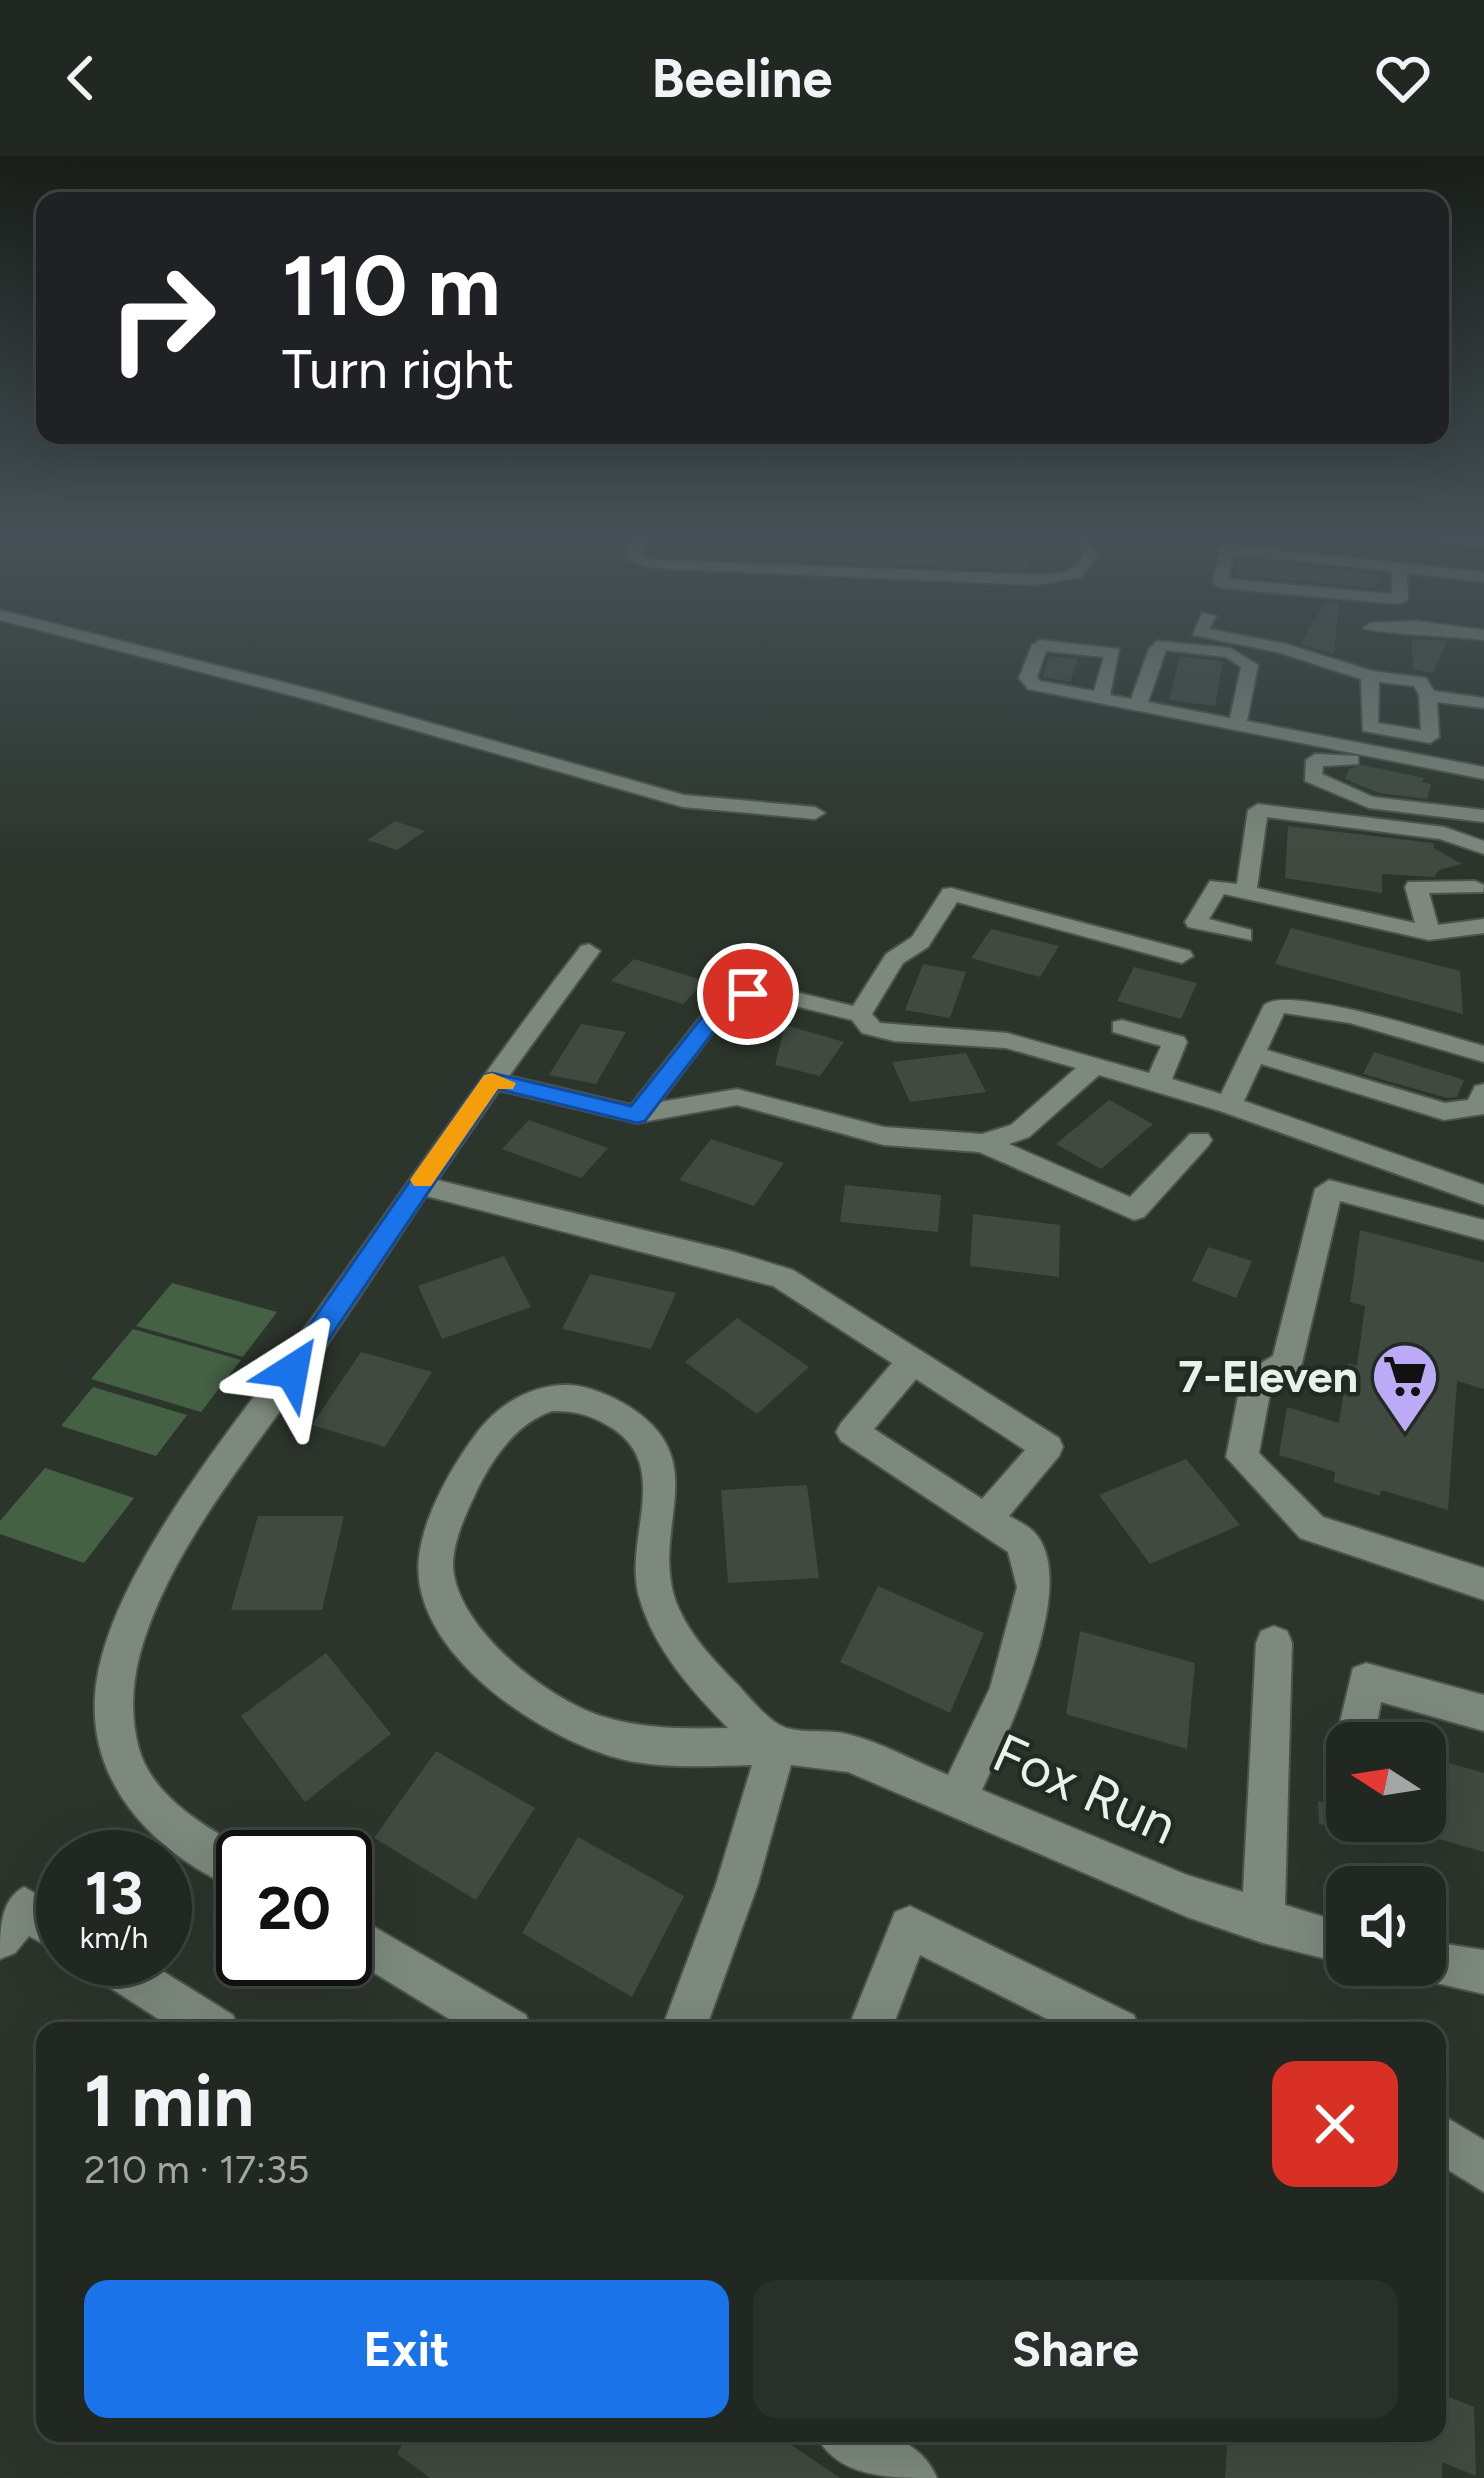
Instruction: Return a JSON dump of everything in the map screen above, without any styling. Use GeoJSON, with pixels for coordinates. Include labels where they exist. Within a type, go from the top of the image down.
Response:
{"type":"FeatureCollection","features":[{"type":"Feature","properties":{"kind":"street"},"geometry":{"type":"LineString","coordinates":[[118,645],[683,801],[815,813]]}},
{"type":"Feature","properties":{"kind":"street"},"geometry":{"type":"LineString","coordinates":[[1040,645],[1028,678],[1034,685],[1484,773]]}},
{"type":"Feature","properties":{"kind":"street"},"geometry":{"type":"LineString","coordinates":[[1052,645],[1113,652],[1101,697]]}},
{"type":"Feature","properties":{"kind":"street"},"geometry":{"type":"LineString","coordinates":[[1143,705],[1157,650],[1163,645]]}},
{"type":"Feature","properties":{"kind":"street"},"geometry":{"type":"LineString","coordinates":[[1166,645],[1231,652],[1250,664],[1238,723]]}},
{"type":"Feature","properties":{"kind":"street"},"geometry":{"type":"LineString","coordinates":[[1270,645],[1370,676],[1420,682],[1429,695],[1430,737],[1369,727],[1370,676]]}},
{"type":"Feature","properties":{"kind":"street"},"geometry":{"type":"LineString","coordinates":[[1429,695],[1484,703]]}},
{"type":"Feature","properties":{"kind":"street"},"geometry":{"type":"LineString","coordinates":[[1456,788],[1437,774],[1334,757],[1315,760],[1312,777],[1369,802],[1484,816]]}},
{"type":"Feature","properties":{"kind":"street"},"geometry":{"type":"LineString","coordinates":[[1436,807],[1436,795],[1456,788],[1484,792]]}},
{"type":"Feature","properties":{"kind":"street"},"geometry":{"type":"LineString","coordinates":[[1243,934],[1196,922],[1219,886],[1429,933],[1484,926],[1475,914],[1479,847],[1444,833],[1258,810],[1246,892]]}},
{"type":"Feature","properties":{"kind":"street"},"geometry":{"type":"LineString","coordinates":[[1429,933],[1416,887],[1475,887]]}},
{"type":"Feature","properties":{"kind":"street"},"geometry":{"type":"LineString","coordinates":[[860,1016],[894,959],[920,942],[951,894],[1182,956]]}},
{"type":"Feature","properties":{"kind":"street"},"geometry":{"type":"LineString","coordinates":[[216,1856],[183,1838],[148,1806],[132,1780],[115,1722],[118,1661],[149,1586],[418,1186],[589,951]]}},
{"type":"Feature","properties":{"kind":"street"},"geometry":{"type":"LineString","coordinates":[[637,1115],[726,1000],[779,994],[860,1016],[871,1028],[893,1034],[1007,1041],[1157,1082],[1484,1195]]}},
{"type":"Feature","properties":{"kind":"street"},"geometry":{"type":"LineString","coordinates":[[1228,1105],[1276,1005],[1352,1016],[1484,1054]]}},
{"type":"Feature","properties":{"kind":"street"},"geometry":{"type":"LineString","coordinates":[[1122,1027],[1175,1042],[1157,1082]]}},
{"type":"Feature","properties":{"kind":"street"},"geometry":{"type":"LineString","coordinates":[[1253,1054],[1444,1112],[1479,1107],[1484,1092]]}},
{"type":"Feature","properties":{"kind":"street"},"geometry":{"type":"LineString","coordinates":[[983,1143],[1020,1131],[1095,1065]]}},
{"type":"Feature","properties":{"kind":"street"},"geometry":{"type":"LineString","coordinates":[[492,1080],[637,1115],[736,1096],[884,1136],[983,1143],[1134,1210],[1198,1140]]}},
{"type":"Feature","properties":{"kind":"street"},"geometry":{"type":"LineString","coordinates":[[418,1186],[783,1278],[1047,1447],[986,1520]]}},
{"type":"Feature","properties":{"kind":"street"},"geometry":{"type":"LineString","coordinates":[[1484,1230],[1329,1189],[1287,1363],[1257,1381],[1242,1457],[1312,1528],[1484,1584]]}},
{"type":"Feature","properties":{"kind":"street"},"geometry":{"type":"LineString","coordinates":[[914,1359],[852,1432],[1023,1543],[1035,1587],[1008,1690],[959,1796]]}},
{"type":"Feature","properties":{"kind":"street","name":"Fox Run"},"geometry":{"type":"LineString","coordinates":[[777,1746],[749,1723],[679,1642],[656,1595],[662,1467],[648,1439],[617,1414],[583,1400],[544,1401],[506,1418],[476,1457],[439,1542],[436,1573],[446,1608],[469,1642],[541,1706],[593,1732],[650,1749],[777,1746],[849,1753],[959,1796],[1129,1873],[1263,1922],[1326,1939]]}},
{"type":"Feature","properties":{"kind":"street"},"geometry":{"type":"LineString","coordinates":[[1263,1922],[1274,1643]]}},
{"type":"Feature","properties":{"kind":"street"},"geometry":{"type":"LineString","coordinates":[[1358,1722],[1366,1680],[1484,1713]]}},
{"type":"Feature","properties":{"kind":"street"},"geometry":{"type":"LineString","coordinates":[[686,2022],[737,1884],[777,1746]]}},
{"type":"Feature","properties":{"kind":"street"},"geometry":{"type":"LineString","coordinates":[[0,1938],[23,1908],[36,1916]]}},
{"type":"Feature","properties":{"kind":"street"},"geometry":{"type":"LineString","coordinates":[[872,2022],[910,1927],[1100,2022]]}},
{"type":"Feature","properties":{"kind":"street"},"geometry":{"type":"LineString","coordinates":[[372,1947],[495,2022]]}},
{"type":"Feature","properties":{"kind":"street"},"geometry":{"type":"LineString","coordinates":[[1446,1966],[1484,1972]]}},
{"type":"Feature","properties":{"kind":"street"},"geometry":{"type":"LineString","coordinates":[[146,1986],[203,2022]]}},
{"type":"Feature","properties":{"kind":"street"},"geometry":{"type":"LineString","coordinates":[[1446,2141],[1484,2168]]}},
{"type":"Feature","properties":{"kind":"street"},"geometry":{"type":"LineString","coordinates":[[855,2442],[910,2478]]}},
{"type":"Feature","properties":{"kind":"green space"},"geometry":{"type":"Polygon","coordinates":[[[172,1283],[277,1312],[243,1357],[136,1326],[172,1283]]]}},
{"type":"Feature","properties":{"kind":"green space"},"geometry":{"type":"Polygon","coordinates":[[[133,1329],[241,1360],[201,1412],[91,1379],[133,1329]]]}},
{"type":"Feature","properties":{"kind":"green space"},"geometry":{"type":"Polygon","coordinates":[[[93,1387],[187,1415],[156,1456],[61,1426],[93,1387]]]}},
{"type":"Feature","properties":{"kind":"green space"},"geometry":{"type":"Polygon","coordinates":[[[45,1468],[134,1498],[84,1563],[0,1534],[0,1521],[45,1468]]]}},
{"type":"Feature","properties":{"kind":"building"},"geometry":{"type":"Polygon","coordinates":[[[1305,645],[1335,645],[1334,654],[1305,645]]]}},
{"type":"Feature","properties":{"kind":"building"},"geometry":{"type":"Polygon","coordinates":[[[1412,645],[1445,645],[1433,673],[1413,669],[1412,645]]]}},
{"type":"Feature","properties":{"kind":"building"},"geometry":{"type":"Polygon","coordinates":[[[1049,656],[1078,659],[1070,682],[1043,677],[1049,656]]]}},
{"type":"Feature","properties":{"kind":"building"},"geometry":{"type":"Polygon","coordinates":[[[1180,656],[1223,661],[1215,706],[1169,700],[1180,656]]]}},
{"type":"Feature","properties":{"kind":"building"},"geometry":{"type":"Polygon","coordinates":[[[1362,765],[1424,778],[1422,782],[1431,784],[1427,799],[1379,793],[1345,779],[1349,769],[1362,765]]]}},
{"type":"Feature","properties":{"kind":"building"},"geometry":{"type":"Polygon","coordinates":[[[395,821],[425,831],[397,850],[367,840],[395,821]]]}},
{"type":"Feature","properties":{"kind":"building"},"geometry":{"type":"Polygon","coordinates":[[[1288,826],[1433,843],[1462,864],[1439,870],[1434,877],[1382,874],[1382,893],[1285,878],[1288,826]]]}},
{"type":"Feature","properties":{"kind":"building"},"geometry":{"type":"Polygon","coordinates":[[[1291,928],[1460,971],[1463,1014],[1275,964],[1291,928]]]}},
{"type":"Feature","properties":{"kind":"building"},"geometry":{"type":"Polygon","coordinates":[[[991,929],[1059,946],[1040,977],[971,958],[991,929]]]}},
{"type":"Feature","properties":{"kind":"building"},"geometry":{"type":"Polygon","coordinates":[[[634,959],[705,981],[683,1004],[611,981],[634,959]]]}},
{"type":"Feature","properties":{"kind":"building"},"geometry":{"type":"Polygon","coordinates":[[[923,964],[966,972],[950,1018],[905,1010],[923,964]]]}},
{"type":"Feature","properties":{"kind":"building"},"geometry":{"type":"Polygon","coordinates":[[[1134,967],[1197,983],[1181,1019],[1117,1001],[1134,967]]]}},
{"type":"Feature","properties":{"kind":"building"},"geometry":{"type":"Polygon","coordinates":[[[581,1024],[626,1032],[596,1084],[549,1075],[581,1024]]]}},
{"type":"Feature","properties":{"kind":"building"},"geometry":{"type":"Polygon","coordinates":[[[785,1025],[844,1042],[820,1076],[775,1065],[785,1025]]]}},
{"type":"Feature","properties":{"kind":"building"},"geometry":{"type":"Polygon","coordinates":[[[1374,1052],[1464,1080],[1457,1097],[1363,1074],[1374,1052]]]}},
{"type":"Feature","properties":{"kind":"building"},"geometry":{"type":"Polygon","coordinates":[[[966,1053],[986,1092],[910,1102],[892,1062],[966,1053]]]}},
{"type":"Feature","properties":{"kind":"building"},"geometry":{"type":"Polygon","coordinates":[[[1109,1100],[1153,1124],[1101,1169],[1056,1144],[1109,1100]]]}},
{"type":"Feature","properties":{"kind":"building"},"geometry":{"type":"Polygon","coordinates":[[[529,1120],[608,1148],[581,1178],[502,1149],[529,1120]]]}},
{"type":"Feature","properties":{"kind":"building"},"geometry":{"type":"Polygon","coordinates":[[[711,1139],[784,1163],[754,1206],[679,1180],[711,1139]]]}},
{"type":"Feature","properties":{"kind":"building"},"geometry":{"type":"Polygon","coordinates":[[[845,1185],[941,1195],[938,1232],[840,1222],[845,1185]]]}},
{"type":"Feature","properties":{"kind":"building"},"geometry":{"type":"Polygon","coordinates":[[[973,1214],[1060,1225],[1059,1277],[970,1266],[973,1214]]]}},
{"type":"Feature","properties":{"kind":"building"},"geometry":{"type":"Polygon","coordinates":[[[1360,1230],[1484,1262],[1484,1389],[1457,1381],[1448,1510],[1334,1482],[1335,1472],[1279,1455],[1287,1407],[1339,1423],[1348,1363],[1357,1366],[1365,1306],[1350,1302],[1360,1230]]]}},
{"type":"Feature","properties":{"kind":"building"},"geometry":{"type":"Polygon","coordinates":[[[1208,1247],[1252,1261],[1236,1298],[1192,1281],[1208,1247]]]}},
{"type":"Feature","properties":{"kind":"building"},"geometry":{"type":"Polygon","coordinates":[[[504,1256],[531,1307],[442,1339],[418,1286],[504,1256]]]}},
{"type":"Feature","properties":{"kind":"building"},"geometry":{"type":"Polygon","coordinates":[[[590,1274],[676,1293],[651,1349],[562,1329],[590,1274]]]}},
{"type":"Feature","properties":{"kind":"building"},"geometry":{"type":"Polygon","coordinates":[[[737,1318],[809,1367],[757,1414],[685,1362],[737,1318]]]}},
{"type":"Feature","properties":{"kind":"building"},"geometry":{"type":"Polygon","coordinates":[[[361,1352],[432,1372],[385,1447],[312,1425],[361,1352]]]}},
{"type":"Feature","properties":{"kind":"building"},"geometry":{"type":"Polygon","coordinates":[[[1186,1459],[1240,1525],[1150,1564],[1099,1495],[1186,1459]]]}},
{"type":"Feature","properties":{"kind":"building"},"geometry":{"type":"Polygon","coordinates":[[[807,1485],[819,1578],[728,1583],[721,1490],[807,1485]]]}},
{"type":"Feature","properties":{"kind":"building"},"geometry":{"type":"Polygon","coordinates":[[[258,1516],[344,1516],[322,1610],[231,1610],[258,1516]]]}},
{"type":"Feature","properties":{"kind":"building"},"geometry":{"type":"Polygon","coordinates":[[[878,1586],[984,1633],[950,1713],[840,1662],[878,1586]]]}},
{"type":"Feature","properties":{"kind":"building"},"geometry":{"type":"Polygon","coordinates":[[[1080,1631],[1195,1663],[1187,1749],[1066,1714],[1080,1631]]]}},
{"type":"Feature","properties":{"kind":"building"},"geometry":{"type":"Polygon","coordinates":[[[326,1653],[391,1734],[305,1802],[241,1716],[326,1653]]]}},
{"type":"Feature","properties":{"kind":"building"},"geometry":{"type":"Polygon","coordinates":[[[436,1751],[535,1808],[476,1900],[374,1838],[436,1751]]]}},
{"type":"Feature","properties":{"kind":"building"},"geometry":{"type":"Polygon","coordinates":[[[1446,1762],[1484,1773],[1484,1852],[1446,1841],[1446,1762]]]}},
{"type":"Feature","properties":{"kind":"building"},"geometry":{"type":"Polygon","coordinates":[[[1318,1801],[1326,1803],[1326,1826],[1319,1824],[1318,1801]]]}},
{"type":"Feature","properties":{"kind":"building"},"geometry":{"type":"Polygon","coordinates":[[[578,1837],[684,1896],[632,1997],[522,1933],[578,1837]]]}},
{"type":"Feature","properties":{"kind":"building"},"geometry":{"type":"Polygon","coordinates":[[[1446,2396],[1474,2407],[1476,2476],[1442,2462],[1442,2478],[1225,2478],[1227,2442],[1446,2442],[1446,2396]]]}},
{"type":"Feature","properties":{"kind":"building"},"geometry":{"type":"Polygon","coordinates":[[[403,2442],[787,2442],[840,2478],[430,2478],[397,2454],[403,2442]]]}},
{"type":"Feature","properties":{"kind":"slow traffic"},"geometry":{"type":"LineString","coordinates":[[423,1180],[492,1080],[504,1083]]}},
{"type":"Feature","properties":{"kind":"place","name":"7-Eleven"},"geometry":{"type":"Point","coordinates":[1405,1435]}},
{"type":"Feature","properties":{"kind":"route"},"geometry":{"type":"LineString","coordinates":[[292,1371],[492,1080],[637,1115],[726,1000],[748,994]]}}]}
